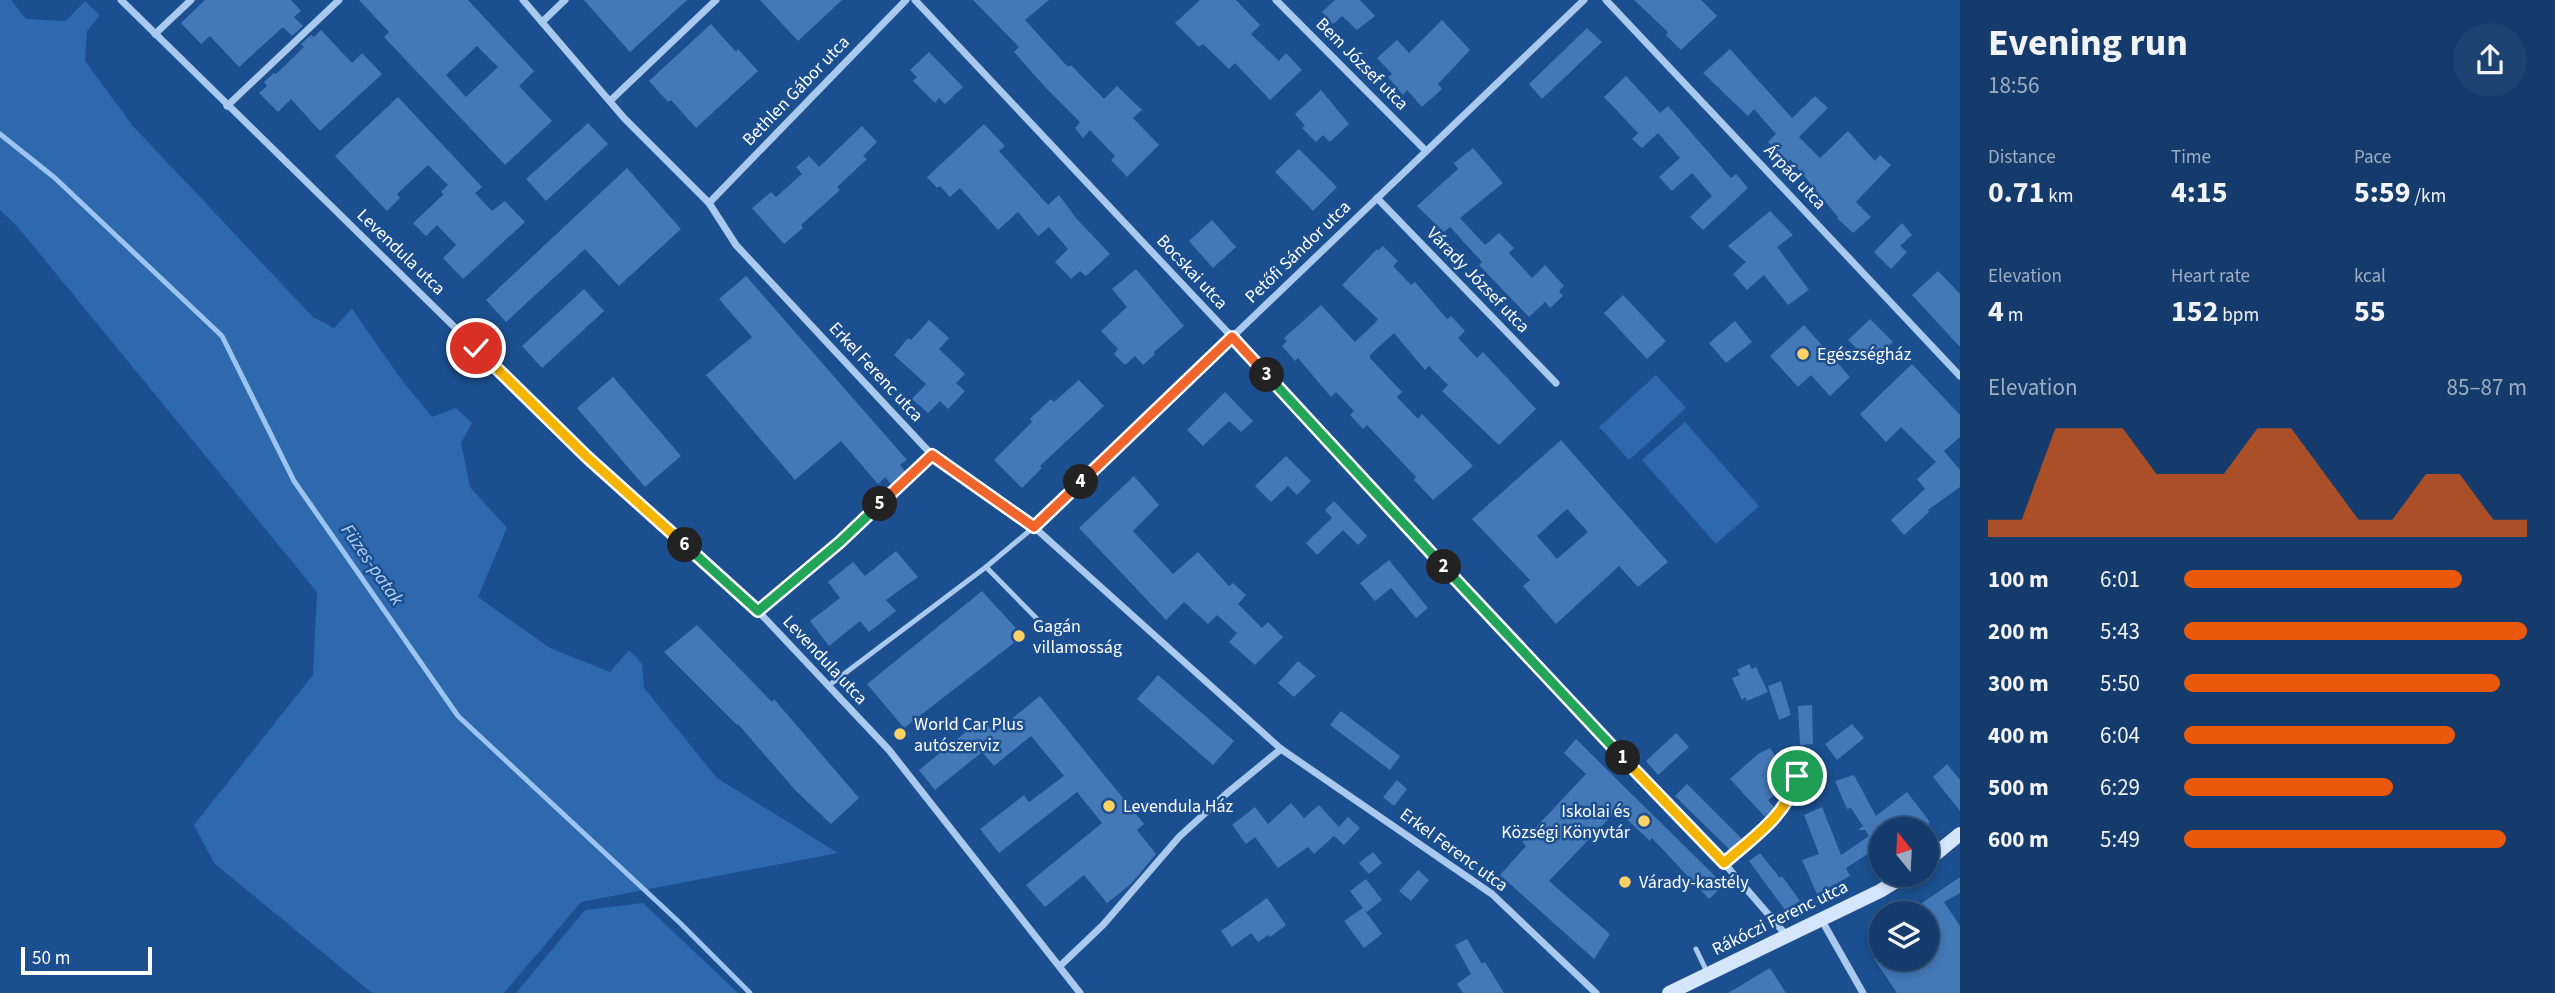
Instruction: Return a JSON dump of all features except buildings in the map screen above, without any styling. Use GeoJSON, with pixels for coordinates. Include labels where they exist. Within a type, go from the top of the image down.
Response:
{"type":"FeatureCollection","features":[{"type":"Feature","properties":{"kind":"main road"},"geometry":{"type":"LineString","coordinates":[[1939,851],[1960,834]]}},
{"type":"Feature","properties":{"kind":"main road","name":"Rákóczi Ferenc utca"},"geometry":{"type":"LineString","coordinates":[[1669,993],[1886,887]]}},
{"type":"Feature","properties":{"kind":"street","name":"Levendula utca"},"geometry":{"type":"LineString","coordinates":[[121,0],[587,457],[758,611],[889,750],[1080,993]]}},
{"type":"Feature","properties":{"kind":"street"},"geometry":{"type":"LineString","coordinates":[[155,34],[191,0]]}},
{"type":"Feature","properties":{"kind":"street"},"geometry":{"type":"LineString","coordinates":[[227,106],[340,0]]}},
{"type":"Feature","properties":{"kind":"street","name":"Erkel Ferenc utca"},"geometry":{"type":"LineString","coordinates":[[523,0],[610,101],[709,203],[736,244],[932,455],[1034,527],[1281,749],[1492,894],[1596,993]]}},
{"type":"Feature","properties":{"kind":"street"},"geometry":{"type":"LineString","coordinates":[[542,22],[565,0]]}},
{"type":"Feature","properties":{"kind":"street"},"geometry":{"type":"LineString","coordinates":[[610,101],[716,0]]}},
{"type":"Feature","properties":{"kind":"street","name":"Bethlen Gábor utca"},"geometry":{"type":"LineString","coordinates":[[709,203],[906,0]]}},
{"type":"Feature","properties":{"kind":"street","name":"Bocskai utca"},"geometry":{"type":"LineString","coordinates":[[915,0],[1232,337],[1413,535],[1724,863],[1787,936]]}},
{"type":"Feature","properties":{"kind":"street","name":"Bem József utca"},"geometry":{"type":"LineString","coordinates":[[1276,0],[1426,151]]}},
{"type":"Feature","properties":{"kind":"street","name":"Petőfi Sándor utca"},"geometry":{"type":"LineString","coordinates":[[1034,527],[1584,0]]}},
{"type":"Feature","properties":{"kind":"street","name":"Árpád utca"},"geometry":{"type":"LineString","coordinates":[[1606,0],[1960,376]]}},
{"type":"Feature","properties":{"kind":"street","name":"Várady József utca"},"geometry":{"type":"LineString","coordinates":[[1377,198],[1556,383]]}},
{"type":"Feature","properties":{"kind":"street"},"geometry":{"type":"LineString","coordinates":[[1060,966],[1103,925],[1179,837],[1281,749]]}},
{"type":"Feature","properties":{"kind":"street"},"geometry":{"type":"LineString","coordinates":[[1724,863],[1774,820],[1795,784],[1798,764]]}},
{"type":"Feature","properties":{"kind":"street"},"geometry":{"type":"LineString","coordinates":[[1821,919],[1863,993]]}},
{"type":"Feature","properties":{"kind":"lane"},"geometry":{"type":"LineString","coordinates":[[758,611],[840,542],[932,455]]}},
{"type":"Feature","properties":{"kind":"lane"},"geometry":{"type":"LineString","coordinates":[[828,686],[986,567],[1034,527]]}},
{"type":"Feature","properties":{"kind":"lane"},"geometry":{"type":"LineString","coordinates":[[986,567],[1047,629]]}},
{"type":"Feature","properties":{"kind":"lane"},"geometry":{"type":"LineString","coordinates":[[1696,949],[1708,974]]}},
{"type":"Feature","properties":{"kind":"shaded area"},"geometry":{"type":"Polygon","coordinates":[[[0,0],[11,0],[26,19],[66,21],[85,1],[100,15],[87,31],[85,61],[132,125],[313,317],[334,328],[352,309],[401,379],[432,417],[456,408],[472,423],[461,443],[470,487],[507,528],[478,597],[550,648],[610,672],[629,650],[642,664],[644,688],[717,778],[838,853],[581,902],[504,993],[372,993],[214,863],[194,825],[313,675],[317,592],[17,226],[0,210],[0,0]]]}},
{"type":"Feature","properties":{"kind":"shaded area"},"geometry":{"type":"Polygon","coordinates":[[[1656,375],[1686,408],[1629,460],[1599,427],[1656,375]]]}},
{"type":"Feature","properties":{"kind":"shaded area"},"geometry":{"type":"Polygon","coordinates":[[[1685,422],[1759,506],[1716,544],[1642,460],[1685,422]]]}},
{"type":"Feature","properties":{"kind":"shaded area"},"geometry":{"type":"Polygon","coordinates":[[[643,903],[738,993],[516,993],[585,910],[643,903]]]}},
{"type":"Feature","properties":{"kind":"waterway","name":"Füzes-patak"},"geometry":{"type":"LineString","coordinates":[[0,134],[55,178],[222,336],[294,481],[458,716],[680,923],[750,993]]}},
{"type":"Feature","properties":{"kind":"place","name":"Egészségház"},"geometry":{"type":"Point","coordinates":[1803,354]}},
{"type":"Feature","properties":{"kind":"place","name":"Gagán villamosság"},"geometry":{"type":"Point","coordinates":[1019,636]}},
{"type":"Feature","properties":{"kind":"place","name":"World Car Plus autószerviz"},"geometry":{"type":"Point","coordinates":[900,734]}},
{"type":"Feature","properties":{"kind":"place","name":"Levendula Ház"},"geometry":{"type":"Point","coordinates":[1109,806]}},
{"type":"Feature","properties":{"kind":"place","name":"Iskolai és Községi Könyvtár"},"geometry":{"type":"Point","coordinates":[1644,821]}},
{"type":"Feature","properties":{"kind":"place","name":"Várady-kastély"},"geometry":{"type":"Point","coordinates":[1625,882]}},
{"type":"Feature","properties":{"kind":"route"},"geometry":{"type":"LineString","coordinates":[[476,348],[587,457],[758,611],[840,542],[932,455],[1034,527],[1232,337],[1413,535],[1724,863],[1774,820],[1790,795],[1797,776]]}}]}
